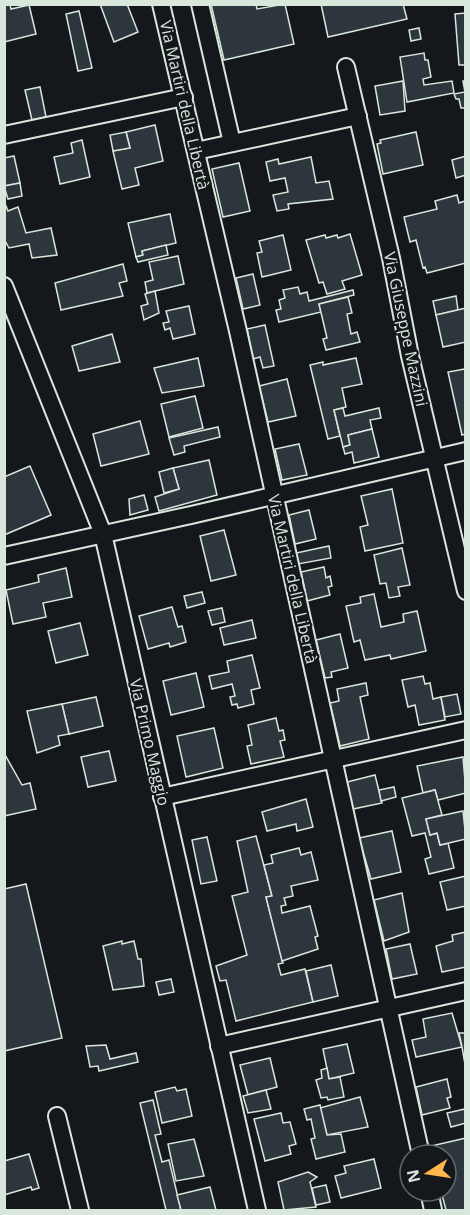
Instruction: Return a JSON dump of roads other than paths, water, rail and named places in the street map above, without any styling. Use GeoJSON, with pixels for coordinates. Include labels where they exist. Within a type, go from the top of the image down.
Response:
{"type":"FeatureCollection","features":[{"type":"Feature","properties":{"kind":"street","name":"Via Martiri della Libertà"},"geometry":{"type":"LineString","coordinates":[[161,4],[334,760],[418,1143]]}},
{"type":"Feature","properties":{"kind":"street"},"geometry":{"type":"LineString","coordinates":[[200,4],[232,143]]}},
{"type":"Feature","properties":{"kind":"street","name":"Via Giuseppe Mazzini"},"geometry":{"type":"LineString","coordinates":[[346,67],[465,591]]}},
{"type":"Feature","properties":{"kind":"street"},"geometry":{"type":"LineString","coordinates":[[4,135],[184,97]]}},
{"type":"Feature","properties":{"kind":"street"},"geometry":{"type":"LineString","coordinates":[[196,151],[358,116]]}},
{"type":"Feature","properties":{"kind":"street","name":"Via Primo Maggio"},"geometry":{"type":"LineString","coordinates":[[4,286],[103,534],[257,1210]]}},
{"type":"Feature","properties":{"kind":"street"},"geometry":{"type":"LineString","coordinates":[[4,556],[465,451]]}},
{"type":"Feature","properties":{"kind":"street"},"geometry":{"type":"LineString","coordinates":[[162,797],[465,730]]}},
{"type":"Feature","properties":{"kind":"street"},"geometry":{"type":"LineString","coordinates":[[219,1046],[465,991]]}},
{"type":"Feature","properties":{"kind":"street"},"geometry":{"type":"LineString","coordinates":[[57,1116],[80,1210]]}}]}
